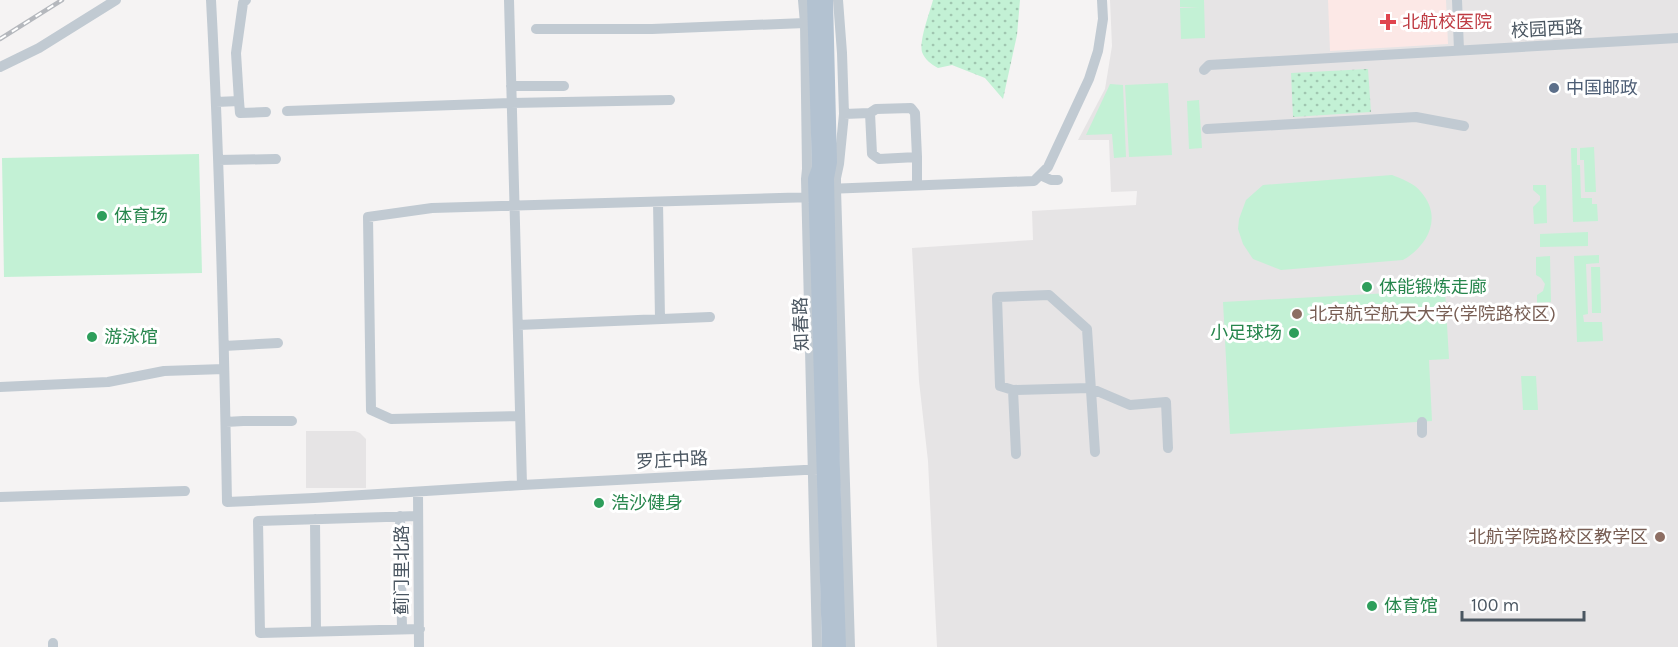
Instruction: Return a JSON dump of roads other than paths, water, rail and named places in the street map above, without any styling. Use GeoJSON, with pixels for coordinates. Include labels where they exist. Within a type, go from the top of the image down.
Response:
{"type":"FeatureCollection","features":[{"type":"Feature","properties":{"kind":"main road","name":"知春路"},"geometry":{"type":"LineString","coordinates":[[814,0],[819,168],[814,178],[821,193]]}},
{"type":"Feature","properties":{"kind":"main road","name":"知春路"},"geometry":{"type":"LineString","coordinates":[[826,0],[830,162],[821,193],[822,469],[829,647]]}},
{"type":"Feature","properties":{"kind":"main road","name":"知春路"},"geometry":{"type":"LineString","coordinates":[[822,469],[839,647]]}},
{"type":"Feature","properties":{"kind":"street"},"geometry":{"type":"LineString","coordinates":[[0,67],[39,48],[116,0]]}},
{"type":"Feature","properties":{"kind":"street"},"geometry":{"type":"LineString","coordinates":[[211,0],[226,422],[292,420]]}},
{"type":"Feature","properties":{"kind":"street"},"geometry":{"type":"LineString","coordinates":[[246,0],[243,3],[236,53],[240,113],[266,112]]}},
{"type":"Feature","properties":{"kind":"street"},"geometry":{"type":"LineString","coordinates":[[509,0],[522,485]]}},
{"type":"Feature","properties":{"kind":"street","name":"知春路"},"geometry":{"type":"LineString","coordinates":[[803,0],[806,179],[821,193],[850,647]]}},
{"type":"Feature","properties":{"kind":"street","name":"知春路"},"geometry":{"type":"LineString","coordinates":[[817,647],[822,469],[821,193],[836,178],[844,114],[838,0]]}},
{"type":"Feature","properties":{"kind":"street"},"geometry":{"type":"LineString","coordinates":[[520,416],[391,419],[371,410],[368,217],[432,208],[658,201],[821,193],[916,185],[1034,181],[1048,168],[1089,79],[1098,51],[1104,19],[1102,0]]}},
{"type":"Feature","properties":{"kind":"street"},"geometry":{"type":"LineString","coordinates":[[1457,0],[1459,50]]}},
{"type":"Feature","properties":{"kind":"street"},"geometry":{"type":"LineString","coordinates":[[536,29],[652,29],[805,23]]}},
{"type":"Feature","properties":{"kind":"street","name":"校园西路"},"geometry":{"type":"LineString","coordinates":[[1204,70],[1209,65],[1678,38]]}},
{"type":"Feature","properties":{"kind":"street"},"geometry":{"type":"LineString","coordinates":[[511,86],[564,87]]}},
{"type":"Feature","properties":{"kind":"street"},"geometry":{"type":"LineString","coordinates":[[287,111],[670,100]]}},
{"type":"Feature","properties":{"kind":"street"},"geometry":{"type":"LineString","coordinates":[[216,102],[239,101]]}},
{"type":"Feature","properties":{"kind":"street"},"geometry":{"type":"LineString","coordinates":[[844,114],[870,113],[876,109],[911,108],[915,113],[916,185]]}},
{"type":"Feature","properties":{"kind":"street"},"geometry":{"type":"LineString","coordinates":[[870,113],[872,154],[879,159],[917,157]]}},
{"type":"Feature","properties":{"kind":"street"},"geometry":{"type":"LineString","coordinates":[[1207,129],[1416,117],[1464,126]]}},
{"type":"Feature","properties":{"kind":"street"},"geometry":{"type":"LineString","coordinates":[[218,160],[276,159]]}},
{"type":"Feature","properties":{"kind":"street"},"geometry":{"type":"LineString","coordinates":[[1040,175],[1051,180],[1058,180]]}},
{"type":"Feature","properties":{"kind":"street"},"geometry":{"type":"LineString","coordinates":[[658,201],[660,319]]}},
{"type":"Feature","properties":{"kind":"street"},"geometry":{"type":"LineString","coordinates":[[1095,452],[1090,388],[1087,329],[1049,295],[997,297],[1000,386],[1013,390],[1090,388],[1130,405],[1166,402],[1168,448]]}},
{"type":"Feature","properties":{"kind":"street"},"geometry":{"type":"LineString","coordinates":[[518,325],[710,317]]}},
{"type":"Feature","properties":{"kind":"street"},"geometry":{"type":"LineString","coordinates":[[224,346],[278,343]]}},
{"type":"Feature","properties":{"kind":"street"},"geometry":{"type":"LineString","coordinates":[[0,387],[108,382],[164,371],[224,369]]}},
{"type":"Feature","properties":{"kind":"street"},"geometry":{"type":"LineString","coordinates":[[1013,390],[1016,454]]}},
{"type":"Feature","properties":{"kind":"street","name":"罗庄中路"},"geometry":{"type":"LineString","coordinates":[[226,422],[227,502],[822,469]]}},
{"type":"Feature","properties":{"kind":"street"},"geometry":{"type":"LineString","coordinates":[[0,497],[185,491]]}},
{"type":"Feature","properties":{"kind":"street","name":"蓟门里北路"},"geometry":{"type":"LineString","coordinates":[[418,492],[419,647]]}},
{"type":"Feature","properties":{"kind":"street"},"geometry":{"type":"LineString","coordinates":[[400,516],[402,629]]}},
{"type":"Feature","properties":{"kind":"street"},"geometry":{"type":"LineString","coordinates":[[418,516],[258,521],[260,633],[420,629]]}},
{"type":"Feature","properties":{"kind":"street"},"geometry":{"type":"LineString","coordinates":[[315,519],[316,632]]}},
{"type":"Feature","properties":{"kind":"railway"},"geometry":{"type":"LineString","coordinates":[[0,39],[62,0]]}},
{"type":"Feature","properties":{"kind":"place","name":"北航校医院"},"geometry":{"type":"Point","coordinates":[1388,22]}},
{"type":"Feature","properties":{"kind":"place","name":"中国邮政"},"geometry":{"type":"Point","coordinates":[1554,88]}},
{"type":"Feature","properties":{"kind":"place","name":"体育场"},"geometry":{"type":"Point","coordinates":[102,216]}},
{"type":"Feature","properties":{"kind":"place","name":"体能锻炼走廊"},"geometry":{"type":"Point","coordinates":[1367,287]}},
{"type":"Feature","properties":{"kind":"place","name":"北京航空航天大学(学院路校区)"},"geometry":{"type":"Point","coordinates":[1297,314]}},
{"type":"Feature","properties":{"kind":"place","name":"小足球场"},"geometry":{"type":"Point","coordinates":[1294,333]}},
{"type":"Feature","properties":{"kind":"place","name":"游泳馆"},"geometry":{"type":"Point","coordinates":[92,337]}},
{"type":"Feature","properties":{"kind":"place","name":"浩沙健身"},"geometry":{"type":"Point","coordinates":[599,503]}},
{"type":"Feature","properties":{"kind":"place","name":"北航学院路校区教学区"},"geometry":{"type":"Point","coordinates":[1660,537]}},
{"type":"Feature","properties":{"kind":"place","name":"体育馆"},"geometry":{"type":"Point","coordinates":[1372,606]}}]}
